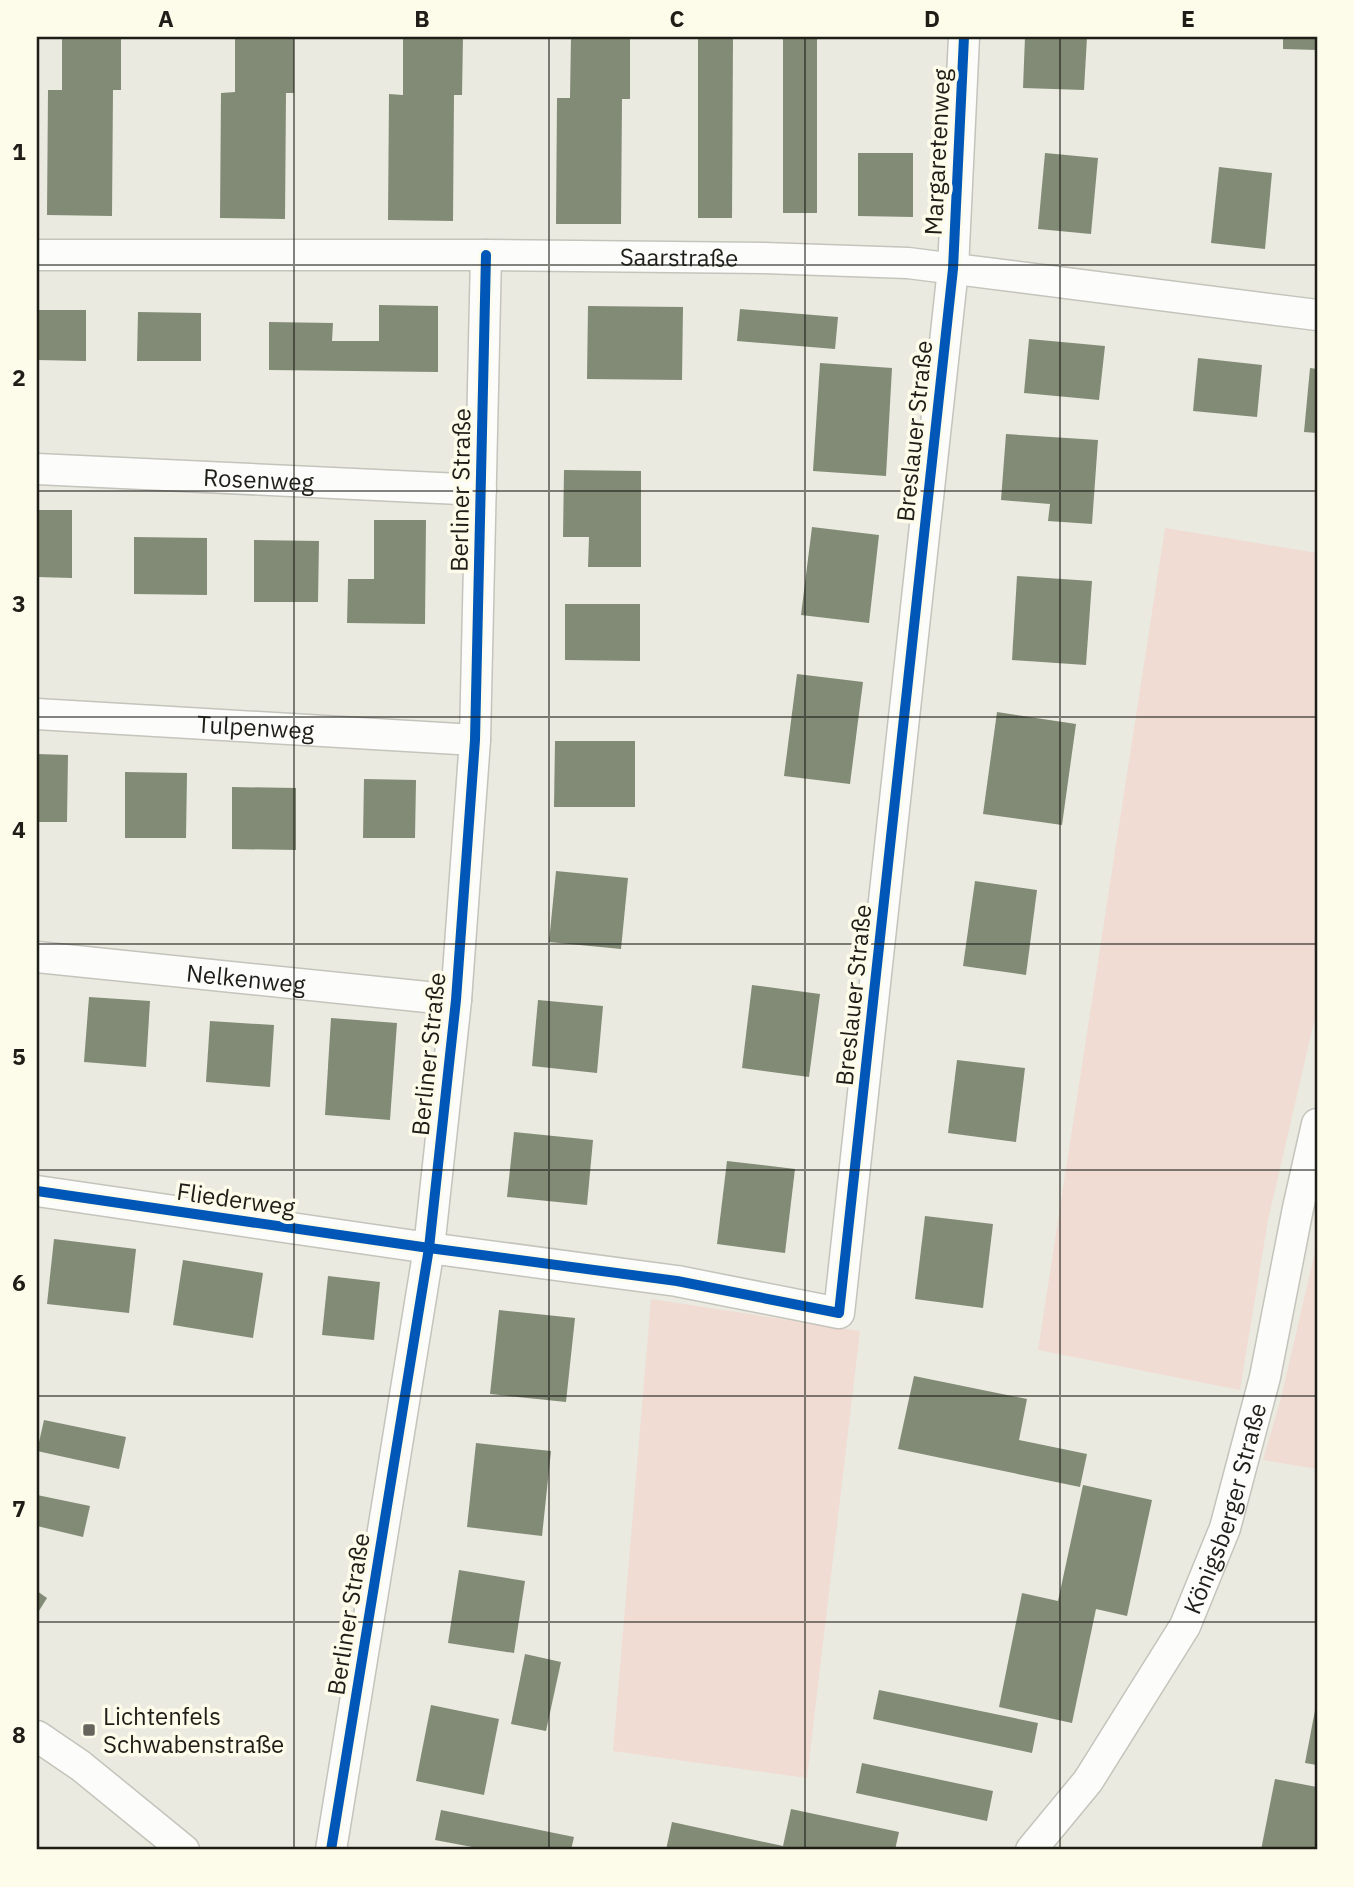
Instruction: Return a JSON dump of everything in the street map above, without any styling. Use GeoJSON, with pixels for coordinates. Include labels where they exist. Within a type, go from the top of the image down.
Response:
{"type":"FeatureCollection","features":[{"type":"Feature","properties":{"kind":"street","name":"Margaretenweg"},"geometry":{"type":"LineString","coordinates":[[953,269],[964,37]]}},
{"type":"Feature","properties":{"kind":"street","name":"Saarstraße"},"geometry":{"type":"LineString","coordinates":[[37,256],[486,255],[764,258],[908,263],[1317,315]]}},
{"type":"Feature","properties":{"kind":"street","name":"Berliner Straße"},"geometry":{"type":"LineString","coordinates":[[331,1850],[429,1248],[456,1000],[475,740],[486,255]]}},
{"type":"Feature","properties":{"kind":"street","name":"Breslauer Straße"},"geometry":{"type":"LineString","coordinates":[[429,1248],[677,1281],[839,1313],[953,269]]}},
{"type":"Feature","properties":{"kind":"street","name":"Rosenweg"},"geometry":{"type":"LineString","coordinates":[[37,468],[481,490]]}},
{"type":"Feature","properties":{"kind":"street","name":"Tulpenweg"},"geometry":{"type":"LineString","coordinates":[[37,714],[475,740]]}},
{"type":"Feature","properties":{"kind":"street","name":"Nelkenweg"},"geometry":{"type":"LineString","coordinates":[[37,957],[456,1000]]}},
{"type":"Feature","properties":{"kind":"street","name":"Königsberger Straße"},"geometry":{"type":"LineString","coordinates":[[1031,1850],[1088,1781],[1185,1626],[1224,1528],[1308,1209],[1317,1124]]}},
{"type":"Feature","properties":{"kind":"street","name":"Fliederweg"},"geometry":{"type":"LineString","coordinates":[[37,1191],[429,1248]]}},
{"type":"Feature","properties":{"kind":"street"},"geometry":{"type":"LineString","coordinates":[[37,1736],[81,1766],[184,1850]]}},
{"type":"Feature","properties":{"kind":"shaded area"},"geometry":{"type":"Polygon","coordinates":[[[1165,528],[1317,553],[1317,1009],[1268,1220],[1240,1390],[1038,1350],[1165,528]]]}},
{"type":"Feature","properties":{"kind":"shaded area"},"geometry":{"type":"Polygon","coordinates":[[[1317,1243],[1317,1469],[1263,1460],[1281,1398],[1317,1243]]]}},
{"type":"Feature","properties":{"kind":"shaded area"},"geometry":{"type":"Polygon","coordinates":[[[651,1299],[860,1331],[807,1778],[613,1751],[651,1299]]]}},
{"type":"Feature","properties":{"kind":"building"},"geometry":{"type":"Polygon","coordinates":[[[62,37],[121,37],[121,90],[113,90],[112,216],[47,215],[48,90],[62,90],[62,37]]]}},
{"type":"Feature","properties":{"kind":"building"},"geometry":{"type":"Polygon","coordinates":[[[235,37],[294,37],[294,93],[286,93],[285,219],[220,218],[221,93],[235,92],[235,37]]]}},
{"type":"Feature","properties":{"kind":"building"},"geometry":{"type":"Polygon","coordinates":[[[403,37],[463,37],[462,95],[454,95],[453,221],[388,220],[389,94],[403,95],[403,37]]]}},
{"type":"Feature","properties":{"kind":"building"},"geometry":{"type":"Polygon","coordinates":[[[571,37],[630,37],[630,99],[622,99],[621,224],[556,224],[557,98],[570,98],[571,37]]]}},
{"type":"Feature","properties":{"kind":"building"},"geometry":{"type":"Polygon","coordinates":[[[698,37],[733,37],[732,218],[698,218],[698,37]]]}},
{"type":"Feature","properties":{"kind":"building"},"geometry":{"type":"Polygon","coordinates":[[[783,37],[817,37],[817,213],[783,213],[783,37]]]}},
{"type":"Feature","properties":{"kind":"building"},"geometry":{"type":"Polygon","coordinates":[[[1025,37],[1087,37],[1084,90],[1023,88],[1025,37]]]}},
{"type":"Feature","properties":{"kind":"building"},"geometry":{"type":"Polygon","coordinates":[[[1283,37],[1317,37],[1317,50],[1283,49],[1283,37]]]}},
{"type":"Feature","properties":{"kind":"building"},"geometry":{"type":"Polygon","coordinates":[[[858,153],[913,153],[913,217],[858,216],[858,153]]]}},
{"type":"Feature","properties":{"kind":"building"},"geometry":{"type":"Polygon","coordinates":[[[1045,153],[1098,158],[1091,234],[1038,229],[1045,153]]]}},
{"type":"Feature","properties":{"kind":"building"},"geometry":{"type":"Polygon","coordinates":[[[1219,167],[1272,173],[1265,249],[1211,243],[1219,167]]]}},
{"type":"Feature","properties":{"kind":"building"},"geometry":{"type":"Polygon","coordinates":[[[379,305],[438,306],[438,372],[269,370],[269,322],[333,323],[332,341],[379,341],[379,305]]]}},
{"type":"Feature","properties":{"kind":"building"},"geometry":{"type":"Polygon","coordinates":[[[588,306],[683,307],[682,380],[587,379],[588,306]]]}},
{"type":"Feature","properties":{"kind":"building"},"geometry":{"type":"Polygon","coordinates":[[[740,309],[838,317],[835,349],[737,341],[740,309]]]}},
{"type":"Feature","properties":{"kind":"building"},"geometry":{"type":"Polygon","coordinates":[[[37,310],[86,310],[86,361],[37,360],[37,310]]]}},
{"type":"Feature","properties":{"kind":"building"},"geometry":{"type":"Polygon","coordinates":[[[138,312],[201,313],[201,361],[137,361],[138,312]]]}},
{"type":"Feature","properties":{"kind":"building"},"geometry":{"type":"Polygon","coordinates":[[[1029,339],[1105,346],[1099,400],[1024,393],[1029,339]]]}},
{"type":"Feature","properties":{"kind":"building"},"geometry":{"type":"Polygon","coordinates":[[[1198,358],[1262,365],[1257,417],[1193,411],[1198,358]]]}},
{"type":"Feature","properties":{"kind":"building"},"geometry":{"type":"Polygon","coordinates":[[[820,363],[892,368],[886,476],[813,471],[820,363]]]}},
{"type":"Feature","properties":{"kind":"building"},"geometry":{"type":"Polygon","coordinates":[[[1310,368],[1317,369],[1317,433],[1304,432],[1310,368]]]}},
{"type":"Feature","properties":{"kind":"building"},"geometry":{"type":"Polygon","coordinates":[[[1006,434],[1098,440],[1092,524],[1048,521],[1050,504],[1001,500],[1006,434]]]}},
{"type":"Feature","properties":{"kind":"building"},"geometry":{"type":"Polygon","coordinates":[[[564,470],[641,471],[641,567],[588,567],[589,537],[563,537],[564,470]]]}},
{"type":"Feature","properties":{"kind":"building"},"geometry":{"type":"Polygon","coordinates":[[[37,510],[72,510],[72,578],[37,577],[37,510]]]}},
{"type":"Feature","properties":{"kind":"building"},"geometry":{"type":"Polygon","coordinates":[[[374,520],[426,520],[425,624],[347,623],[348,579],[374,579],[374,520]]]}},
{"type":"Feature","properties":{"kind":"building"},"geometry":{"type":"Polygon","coordinates":[[[812,527],[879,535],[869,623],[801,615],[812,527]]]}},
{"type":"Feature","properties":{"kind":"building"},"geometry":{"type":"Polygon","coordinates":[[[134,537],[207,538],[207,595],[134,594],[134,537]]]}},
{"type":"Feature","properties":{"kind":"building"},"geometry":{"type":"Polygon","coordinates":[[[254,540],[319,541],[318,602],[254,602],[254,540]]]}},
{"type":"Feature","properties":{"kind":"building"},"geometry":{"type":"Polygon","coordinates":[[[1017,576],[1092,581],[1086,665],[1012,660],[1017,576]]]}},
{"type":"Feature","properties":{"kind":"building"},"geometry":{"type":"Polygon","coordinates":[[[565,604],[640,604],[640,661],[565,660],[565,604]]]}},
{"type":"Feature","properties":{"kind":"building"},"geometry":{"type":"Polygon","coordinates":[[[797,674],[863,682],[850,784],[784,776],[797,674]]]}},
{"type":"Feature","properties":{"kind":"building"},"geometry":{"type":"Polygon","coordinates":[[[997,712],[1076,724],[1062,825],[983,814],[997,712]]]}},
{"type":"Feature","properties":{"kind":"building"},"geometry":{"type":"Polygon","coordinates":[[[555,741],[635,741],[635,807],[554,807],[555,741]]]}},
{"type":"Feature","properties":{"kind":"building"},"geometry":{"type":"Polygon","coordinates":[[[37,754],[68,755],[67,822],[37,822],[37,754]]]}},
{"type":"Feature","properties":{"kind":"building"},"geometry":{"type":"Polygon","coordinates":[[[125,772],[187,773],[186,838],[125,838],[125,772]]]}},
{"type":"Feature","properties":{"kind":"building"},"geometry":{"type":"Polygon","coordinates":[[[364,779],[416,780],[415,838],[363,838],[364,779]]]}},
{"type":"Feature","properties":{"kind":"building"},"geometry":{"type":"Polygon","coordinates":[[[232,787],[296,788],[296,850],[232,849],[232,787]]]}},
{"type":"Feature","properties":{"kind":"building"},"geometry":{"type":"Polygon","coordinates":[[[556,871],[628,878],[621,949],[549,942],[556,871]]]}},
{"type":"Feature","properties":{"kind":"building"},"geometry":{"type":"Polygon","coordinates":[[[975,881],[1037,890],[1026,975],[963,966],[975,881]]]}},
{"type":"Feature","properties":{"kind":"building"},"geometry":{"type":"Polygon","coordinates":[[[752,985],[820,994],[809,1077],[742,1068],[752,985]]]}},
{"type":"Feature","properties":{"kind":"building"},"geometry":{"type":"Polygon","coordinates":[[[89,997],[150,1001],[146,1067],[84,1062],[89,997]]]}},
{"type":"Feature","properties":{"kind":"building"},"geometry":{"type":"Polygon","coordinates":[[[538,1000],[603,1006],[597,1073],[532,1066],[538,1000]]]}},
{"type":"Feature","properties":{"kind":"building"},"geometry":{"type":"Polygon","coordinates":[[[331,1018],[397,1023],[390,1120],[325,1115],[331,1018]]]}},
{"type":"Feature","properties":{"kind":"building"},"geometry":{"type":"Polygon","coordinates":[[[210,1021],[274,1025],[270,1087],[206,1082],[210,1021]]]}},
{"type":"Feature","properties":{"kind":"building"},"geometry":{"type":"Polygon","coordinates":[[[957,1060],[1025,1068],[1016,1142],[948,1133],[957,1060]]]}},
{"type":"Feature","properties":{"kind":"building"},"geometry":{"type":"Polygon","coordinates":[[[514,1132],[593,1140],[587,1205],[507,1197],[514,1132]]]}},
{"type":"Feature","properties":{"kind":"building"},"geometry":{"type":"Polygon","coordinates":[[[727,1161],[795,1169],[785,1253],[717,1244],[727,1161]]]}},
{"type":"Feature","properties":{"kind":"building"},"geometry":{"type":"Polygon","coordinates":[[[925,1216],[993,1224],[983,1308],[915,1299],[925,1216]]]}},
{"type":"Feature","properties":{"kind":"building"},"geometry":{"type":"Polygon","coordinates":[[[54,1239],[136,1249],[129,1313],[47,1304],[54,1239]]]}},
{"type":"Feature","properties":{"kind":"building"},"geometry":{"type":"Polygon","coordinates":[[[183,1260],[263,1273],[253,1338],[173,1325],[183,1260]]]}},
{"type":"Feature","properties":{"kind":"building"},"geometry":{"type":"Polygon","coordinates":[[[328,1276],[380,1282],[374,1340],[322,1335],[328,1276]]]}},
{"type":"Feature","properties":{"kind":"building"},"geometry":{"type":"Polygon","coordinates":[[[499,1310],[575,1318],[566,1402],[490,1394],[499,1310]]]}},
{"type":"Feature","properties":{"kind":"building"},"geometry":{"type":"Polygon","coordinates":[[[914,1376],[1027,1399],[1019,1440],[1087,1454],[1080,1487],[898,1449],[914,1376]]]}},
{"type":"Feature","properties":{"kind":"building"},"geometry":{"type":"Polygon","coordinates":[[[44,1420],[126,1437],[119,1469],[37,1451],[44,1420]]]}},
{"type":"Feature","properties":{"kind":"building"},"geometry":{"type":"Polygon","coordinates":[[[476,1443],[551,1451],[542,1536],[467,1527],[476,1443]]]}},
{"type":"Feature","properties":{"kind":"building"},"geometry":{"type":"Polygon","coordinates":[[[1083,1485],[1152,1500],[1127,1616],[1096,1609],[1072,1723],[999,1707],[1022,1593],[1058,1601],[1083,1485]]]}},
{"type":"Feature","properties":{"kind":"building"},"geometry":{"type":"Polygon","coordinates":[[[37,1495],[90,1506],[83,1537],[37,1526],[37,1495]]]}},
{"type":"Feature","properties":{"kind":"building"},"geometry":{"type":"Polygon","coordinates":[[[459,1570],[525,1581],[514,1653],[448,1643],[459,1570]]]}},
{"type":"Feature","properties":{"kind":"building"},"geometry":{"type":"Polygon","coordinates":[[[37,1591],[47,1598],[37,1614],[37,1591]]]}},
{"type":"Feature","properties":{"kind":"building"},"geometry":{"type":"Polygon","coordinates":[[[525,1654],[561,1662],[546,1731],[511,1724],[525,1654]]]}},
{"type":"Feature","properties":{"kind":"building"},"geometry":{"type":"Polygon","coordinates":[[[879,1690],[1038,1723],[1032,1753],[873,1719],[879,1690]]]}},
{"type":"Feature","properties":{"kind":"building"},"geometry":{"type":"Polygon","coordinates":[[[431,1705],[499,1719],[484,1795],[416,1781],[431,1705]]]}},
{"type":"Feature","properties":{"kind":"building"},"geometry":{"type":"Polygon","coordinates":[[[1317,1705],[1317,1765],[1305,1763],[1317,1705]]]}},
{"type":"Feature","properties":{"kind":"building"},"geometry":{"type":"Polygon","coordinates":[[[862,1763],[993,1791],[987,1821],[856,1793],[862,1763]]]}},
{"type":"Feature","properties":{"kind":"building"},"geometry":{"type":"Polygon","coordinates":[[[1275,1779],[1317,1787],[1317,1850],[1261,1850],[1275,1779]]]}},
{"type":"Feature","properties":{"kind":"building"},"geometry":{"type":"Polygon","coordinates":[[[791,1809],[899,1832],[895,1850],[666,1850],[672,1822],[783,1846],[791,1809]]]}},
{"type":"Feature","properties":{"kind":"building"},"geometry":{"type":"Polygon","coordinates":[[[441,1810],[574,1837],[571,1850],[488,1850],[435,1840],[441,1810]]]}},
{"type":"Feature","properties":{"kind":"cycle path"},"geometry":{"type":"LineString","coordinates":[[37,1191],[677,1281],[839,1313],[953,269],[964,37]]}},
{"type":"Feature","properties":{"kind":"cycle path"},"geometry":{"type":"LineString","coordinates":[[331,1850],[429,1248],[456,1000],[475,740],[486,255]]}},
{"type":"Feature","properties":{"kind":"place","name":"Lichtenfels Schwabenstraße"},"geometry":{"type":"Point","coordinates":[89,1730]}}]}
